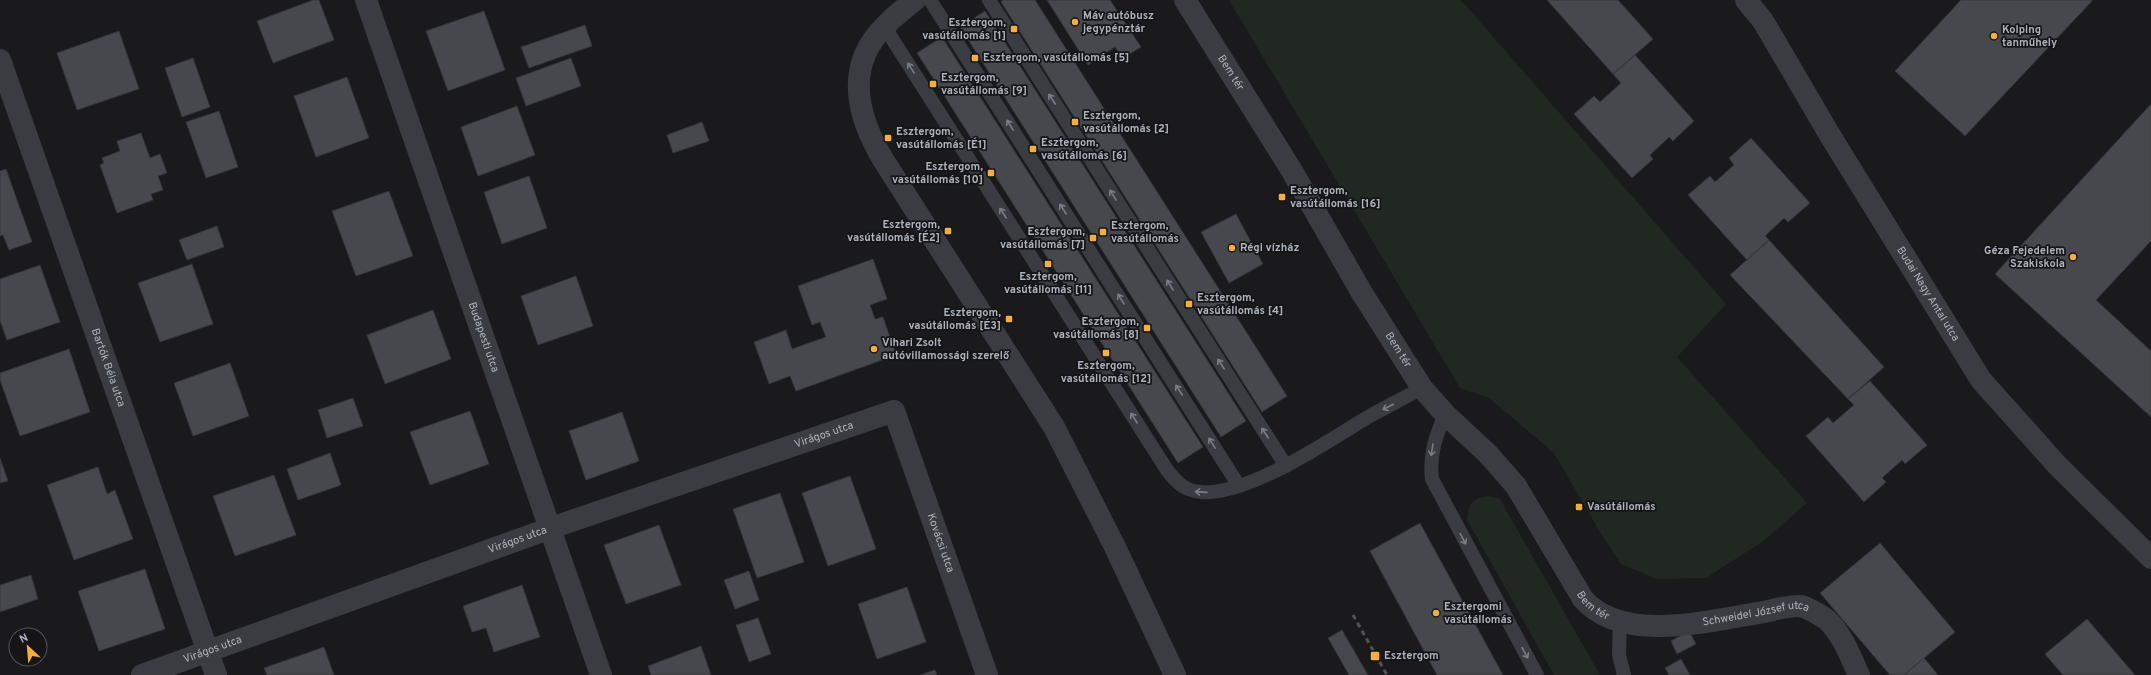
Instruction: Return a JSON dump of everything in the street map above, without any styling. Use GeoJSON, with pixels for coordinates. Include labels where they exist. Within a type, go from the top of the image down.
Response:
{"type":"FeatureCollection","features":[{"type":"Feature","properties":{"kind":"street","name":"Budapesti utca"},"geometry":{"type":"LineString","coordinates":[[366,0],[601,675]]}},
{"type":"Feature","properties":{"kind":"street"},"geometry":{"type":"LineString","coordinates":[[915,0],[884,26],[865,54],[860,70],[858,88],[864,123],[884,161],[1054,427],[1102,520],[1175,675]]}},
{"type":"Feature","properties":{"kind":"street","name":"Bem tér"},"geometry":{"type":"LineString","coordinates":[[1185,0],[1292,171],[1362,293],[1422,388],[1445,414],[1488,454],[1516,486],[1583,598],[1598,611],[1620,620]]}},
{"type":"Feature","properties":{"kind":"street","name":"Budai Nagy Antal utca"},"geometry":{"type":"LineString","coordinates":[[1746,0],[1763,21],[1831,137],[1981,380],[2056,465],[2151,558]]}},
{"type":"Feature","properties":{"kind":"street","name":"Bartók Béla utca"},"geometry":{"type":"LineString","coordinates":[[0,60],[216,675]]}},
{"type":"Feature","properties":{"kind":"street","name":"Virágos utca"},"geometry":{"type":"LineString","coordinates":[[142,675],[550,528],[894,411]]}},
{"type":"Feature","properties":{"kind":"street","name":"Kovácsi utca"},"geometry":{"type":"LineString","coordinates":[[894,411],[987,675]]}},
{"type":"Feature","properties":{"kind":"street","name":"Schweidel József utca"},"geometry":{"type":"LineString","coordinates":[[1620,620],[1646,626],[1670,627],[1800,606],[1826,619],[1843,640],[1859,675]]}},
{"type":"Feature","properties":{"kind":"lane"},"geometry":{"type":"LineString","coordinates":[[930,0],[1239,486]]}},
{"type":"Feature","properties":{"kind":"lane"},"geometry":{"type":"LineString","coordinates":[[989,0],[1286,466]]}},
{"type":"Feature","properties":{"kind":"lane"},"geometry":{"type":"LineString","coordinates":[[884,26],[1167,470],[1177,482],[1190,491],[1214,492],[1239,486],[1286,466],[1372,415],[1422,388]]}},
{"type":"Feature","properties":{"kind":"lane"},"geometry":{"type":"LineString","coordinates":[[1445,414],[1432,445],[1430,463],[1432,479],[1537,675]]}},
{"type":"Feature","properties":{"kind":"lane","name":"Bem tér"},"geometry":{"type":"LineString","coordinates":[[1620,620],[1619,655],[1624,675]]}},
{"type":"Feature","properties":{"kind":"shaded area"},"geometry":{"type":"Polygon","coordinates":[[[1229,0],[1461,0],[1726,304],[1677,357],[1807,503],[1762,542],[1706,578],[1657,579],[1621,564],[1600,532],[1554,453],[1489,398],[1460,388],[1229,0]]]}},
{"type":"Feature","properties":{"kind":"shaded area"},"geometry":{"type":"Polygon","coordinates":[[[1489,496],[1500,499],[1600,675],[1554,675],[1467,520],[1472,502],[1478,498],[1489,496]]]}},
{"type":"Feature","properties":{"kind":"building"},"geometry":{"type":"Polygon","coordinates":[[[313,0],[319,0],[334,40],[273,63],[257,21],[313,0]]]}},
{"type":"Feature","properties":{"kind":"building"},"geometry":{"type":"Polygon","coordinates":[[[1003,0],[1035,0],[1287,396],[1262,412],[1001,2],[1003,0]]]}},
{"type":"Feature","properties":{"kind":"building"},"geometry":{"type":"Polygon","coordinates":[[[1047,0],[1110,0],[1141,47],[1123,58],[1115,47],[1088,65],[1047,0]]]}},
{"type":"Feature","properties":{"kind":"building"},"geometry":{"type":"Polygon","coordinates":[[[1547,0],[1618,0],[1653,39],[1613,74],[1547,0]]]}},
{"type":"Feature","properties":{"kind":"building","name":"Kolping tanműhely"},"geometry":{"type":"Polygon","coordinates":[[[1961,0],[2093,0],[1965,136],[1895,71],[1961,0]]]}},
{"type":"Feature","properties":{"kind":"building"},"geometry":{"type":"Polygon","coordinates":[[[484,11],[505,70],[448,91],[426,31],[484,11]]]}},
{"type":"Feature","properties":{"kind":"building"},"geometry":{"type":"Polygon","coordinates":[[[985,11],[1246,421],[1221,437],[960,27],[985,11]]]}},
{"type":"Feature","properties":{"kind":"building"},"geometry":{"type":"Polygon","coordinates":[[[585,25],[592,46],[529,68],[521,47],[585,25]]]}},
{"type":"Feature","properties":{"kind":"building"},"geometry":{"type":"Polygon","coordinates":[[[119,31],[139,89],[77,110],[57,53],[119,31]]]}},
{"type":"Feature","properties":{"kind":"building"},"geometry":{"type":"Polygon","coordinates":[[[942,37],[1203,447],[1178,463],[917,53],[942,37]]]}},
{"type":"Feature","properties":{"kind":"building"},"geometry":{"type":"Polygon","coordinates":[[[1635,55],[1694,121],[1673,141],[1669,137],[1650,155],[1653,159],[1632,178],[1574,114],[1594,96],[1600,102],[1621,83],[1613,74],[1635,55]]]}},
{"type":"Feature","properties":{"kind":"building"},"geometry":{"type":"Polygon","coordinates":[[[193,58],[210,107],[182,117],[165,68],[193,58]]]}},
{"type":"Feature","properties":{"kind":"building"},"geometry":{"type":"Polygon","coordinates":[[[571,58],[581,86],[526,106],[516,78],[571,58]]]}},
{"type":"Feature","properties":{"kind":"building"},"geometry":{"type":"Polygon","coordinates":[[[347,77],[369,138],[316,157],[294,96],[347,77]]]}},
{"type":"Feature","properties":{"kind":"building","name":"Géza Fejedelem Szakiskola"},"geometry":{"type":"Polygon","coordinates":[[[2151,104],[2151,241],[2096,300],[2151,351],[2151,417],[1995,274],[2151,104]]]}},
{"type":"Feature","properties":{"kind":"building"},"geometry":{"type":"Polygon","coordinates":[[[517,106],[535,155],[478,176],[461,127],[517,106]]]}},
{"type":"Feature","properties":{"kind":"building"},"geometry":{"type":"Polygon","coordinates":[[[219,111],[238,167],[206,178],[186,122],[219,111]]]}},
{"type":"Feature","properties":{"kind":"building"},"geometry":{"type":"Polygon","coordinates":[[[702,122],[709,141],[673,153],[667,135],[702,122]]]}},
{"type":"Feature","properties":{"kind":"building"},"geometry":{"type":"Polygon","coordinates":[[[141,133],[150,158],[160,154],[167,173],[158,176],[163,190],[151,194],[153,200],[117,213],[100,165],[104,163],[102,158],[120,151],[117,141],[141,133]]]}},
{"type":"Feature","properties":{"kind":"building"},"geometry":{"type":"Polygon","coordinates":[[[1751,138],[1810,203],[1788,222],[1784,218],[1765,236],[1769,240],[1747,260],[1688,195],[1710,176],[1715,182],[1734,165],[1729,158],[1751,138]]]}},
{"type":"Feature","properties":{"kind":"building"},"geometry":{"type":"Polygon","coordinates":[[[6,169],[32,242],[9,250],[3,235],[0,236],[0,171],[6,169]]]}},
{"type":"Feature","properties":{"kind":"building"},"geometry":{"type":"Polygon","coordinates":[[[529,176],[547,228],[502,244],[484,192],[529,176]]]}},
{"type":"Feature","properties":{"kind":"building"},"geometry":{"type":"Polygon","coordinates":[[[389,191],[413,256],[356,276],[332,211],[389,191]]]}},
{"type":"Feature","properties":{"kind":"building","name":"Régi vízház"},"geometry":{"type":"Polygon","coordinates":[[[1236,214],[1263,264],[1229,283],[1201,232],[1236,214]]]}},
{"type":"Feature","properties":{"kind":"building"},"geometry":{"type":"Polygon","coordinates":[[[217,226],[224,247],[187,260],[179,240],[217,226]]]}},
{"type":"Feature","properties":{"kind":"building"},"geometry":{"type":"Polygon","coordinates":[[[1769,240],[1884,367],[1848,399],[1730,275],[1769,240]]]}},
{"type":"Feature","properties":{"kind":"building"},"geometry":{"type":"Polygon","coordinates":[[[873,259],[887,299],[870,305],[875,319],[883,317],[896,355],[796,391],[790,376],[769,384],[754,342],[786,330],[792,349],[826,337],[820,322],[812,325],[798,286],[873,259]]]}},
{"type":"Feature","properties":{"kind":"building"},"geometry":{"type":"Polygon","coordinates":[[[192,264],[213,324],[160,342],[138,283],[192,264]]]}},
{"type":"Feature","properties":{"kind":"building"},"geometry":{"type":"Polygon","coordinates":[[[40,265],[60,322],[7,340],[0,321],[0,279],[40,265]]]}},
{"type":"Feature","properties":{"kind":"building"},"geometry":{"type":"Polygon","coordinates":[[[576,276],[593,326],[538,345],[521,296],[576,276]]]}},
{"type":"Feature","properties":{"kind":"building"},"geometry":{"type":"Polygon","coordinates":[[[433,310],[451,359],[385,384],[367,335],[433,310]]]}},
{"type":"Feature","properties":{"kind":"building"},"geometry":{"type":"Polygon","coordinates":[[[69,349],[90,412],[20,436],[0,380],[0,373],[69,349]]]}},
{"type":"Feature","properties":{"kind":"building"},"geometry":{"type":"Polygon","coordinates":[[[230,363],[249,416],[193,436],[174,383],[230,363]]]}},
{"type":"Feature","properties":{"kind":"building"},"geometry":{"type":"Polygon","coordinates":[[[1870,381],[1927,445],[1905,464],[1902,460],[1882,478],[1886,482],[1864,502],[1806,436],[1828,417],[1833,423],[1854,405],[1848,399],[1870,381]]]}},
{"type":"Feature","properties":{"kind":"building"},"geometry":{"type":"Polygon","coordinates":[[[353,398],[363,426],[327,438],[318,410],[353,398]]]}},
{"type":"Feature","properties":{"kind":"building"},"geometry":{"type":"Polygon","coordinates":[[[470,411],[489,464],[430,485],[410,432],[470,411]]]}},
{"type":"Feature","properties":{"kind":"building"},"geometry":{"type":"Polygon","coordinates":[[[622,412],[639,461],[586,480],[569,431],[622,412]]]}},
{"type":"Feature","properties":{"kind":"building"},"geometry":{"type":"Polygon","coordinates":[[[330,453],[341,485],[298,500],[287,469],[330,453]]]}},
{"type":"Feature","properties":{"kind":"building"},"geometry":{"type":"Polygon","coordinates":[[[0,458],[8,481],[0,483],[0,458]]]}},
{"type":"Feature","properties":{"kind":"building"},"geometry":{"type":"Polygon","coordinates":[[[98,467],[107,494],[115,490],[133,539],[74,560],[47,485],[98,467]]]}},
{"type":"Feature","properties":{"kind":"building"},"geometry":{"type":"Polygon","coordinates":[[[274,475],[296,535],[235,556],[213,496],[274,475]]]}},
{"type":"Feature","properties":{"kind":"building"},"geometry":{"type":"Polygon","coordinates":[[[850,476],[876,549],[828,566],[802,493],[850,476]]]}},
{"type":"Feature","properties":{"kind":"building"},"geometry":{"type":"Polygon","coordinates":[[[780,493],[804,562],[757,578],[733,509],[780,493]]]}},
{"type":"Feature","properties":{"kind":"building","name":"Esztergomi vasútállomás"},"geometry":{"type":"Polygon","coordinates":[[[1420,523],[1503,675],[1437,675],[1370,551],[1420,523]]]}},
{"type":"Feature","properties":{"kind":"building"},"geometry":{"type":"Polygon","coordinates":[[[659,525],[681,585],[626,604],[604,545],[659,525]]]}},
{"type":"Feature","properties":{"kind":"building"},"geometry":{"type":"Polygon","coordinates":[[[1880,543],[1955,632],[1904,675],[1890,675],[1820,593],[1880,543]]]}},
{"type":"Feature","properties":{"kind":"building"},"geometry":{"type":"Polygon","coordinates":[[[145,569],[165,629],[99,651],[78,591],[145,569]]]}},
{"type":"Feature","properties":{"kind":"building"},"geometry":{"type":"Polygon","coordinates":[[[749,571],[759,600],[735,609],[724,580],[749,571]]]}},
{"type":"Feature","properties":{"kind":"building"},"geometry":{"type":"Polygon","coordinates":[[[31,575],[38,599],[0,612],[0,585],[31,575]]]}},
{"type":"Feature","properties":{"kind":"building"},"geometry":{"type":"Polygon","coordinates":[[[522,585],[540,637],[494,652],[486,628],[472,632],[463,606],[522,585]]]}},
{"type":"Feature","properties":{"kind":"building"},"geometry":{"type":"Polygon","coordinates":[[[907,587],[926,642],[877,659],[858,604],[907,587]]]}},
{"type":"Feature","properties":{"kind":"building"},"geometry":{"type":"Polygon","coordinates":[[[758,618],[771,654],[749,662],[736,625],[758,618]]]}},
{"type":"Feature","properties":{"kind":"building"},"geometry":{"type":"Polygon","coordinates":[[[2087,619],[2135,675],[2063,675],[2045,654],[2087,619]]]}},
{"type":"Feature","properties":{"kind":"building"},"geometry":{"type":"Polygon","coordinates":[[[1342,630],[1368,675],[1349,675],[1328,638],[1342,630]]]}},
{"type":"Feature","properties":{"kind":"building"},"geometry":{"type":"Polygon","coordinates":[[[1689,631],[1696,644],[1677,654],[1671,641],[1689,631]]]}},
{"type":"Feature","properties":{"kind":"building"},"geometry":{"type":"Polygon","coordinates":[[[701,646],[711,675],[651,675],[648,666],[701,646]]]}},
{"type":"Feature","properties":{"kind":"building"},"geometry":{"type":"Polygon","coordinates":[[[324,647],[334,675],[267,675],[264,668],[324,647]]]}},
{"type":"Feature","properties":{"kind":"building"},"geometry":{"type":"Polygon","coordinates":[[[1924,658],[1938,675],[1904,675],[1924,658]]]}},
{"type":"Feature","properties":{"kind":"building"},"geometry":{"type":"Polygon","coordinates":[[[1681,659],[1690,675],[1669,675],[1665,668],[1681,659]]]}},
{"type":"Feature","properties":{"kind":"building"},"geometry":{"type":"Polygon","coordinates":[[[935,670],[937,675],[920,675],[935,670]]]}},
{"type":"Feature","properties":{"kind":"railway"},"geometry":{"type":"LineString","coordinates":[[1353,615],[1387,675]]}},
{"type":"Feature","properties":{"kind":"place","name":"Máv autóbusz jegypénztár"},"geometry":{"type":"Point","coordinates":[1075,22]}},
{"type":"Feature","properties":{"kind":"place","name":"Esztergom, vasútállomás [1]"},"geometry":{"type":"Point","coordinates":[1014,29]}},
{"type":"Feature","properties":{"kind":"place","name":"Kolping tanműhely"},"geometry":{"type":"Point","coordinates":[1994,36]}},
{"type":"Feature","properties":{"kind":"place","name":"Esztergom, vasútállomás [5]"},"geometry":{"type":"Point","coordinates":[975,58]}},
{"type":"Feature","properties":{"kind":"place","name":"Esztergom, vasútállomás [9]"},"geometry":{"type":"Point","coordinates":[933,84]}},
{"type":"Feature","properties":{"kind":"place","name":"Esztergom, vasútállomás [2]"},"geometry":{"type":"Point","coordinates":[1075,122]}},
{"type":"Feature","properties":{"kind":"place","name":"Esztergom, vasútállomás [É1]"},"geometry":{"type":"Point","coordinates":[888,138]}},
{"type":"Feature","properties":{"kind":"place","name":"Esztergom, vasútállomás [6]"},"geometry":{"type":"Point","coordinates":[1033,149]}},
{"type":"Feature","properties":{"kind":"place","name":"Esztergom, vasútállomás [10]"},"geometry":{"type":"Point","coordinates":[991,173]}},
{"type":"Feature","properties":{"kind":"place","name":"Esztergom, vasútállomás [16]"},"geometry":{"type":"Point","coordinates":[1282,197]}},
{"type":"Feature","properties":{"kind":"place","name":"Esztergom, vasútállomás [É2]"},"geometry":{"type":"Point","coordinates":[948,231]}},
{"type":"Feature","properties":{"kind":"place","name":"Esztergom, vasútállomás"},"geometry":{"type":"Point","coordinates":[1103,232]}},
{"type":"Feature","properties":{"kind":"place","name":"Esztergom, vasútállomás [7]"},"geometry":{"type":"Point","coordinates":[1093,238]}},
{"type":"Feature","properties":{"kind":"place","name":"Régi vízház"},"geometry":{"type":"Point","coordinates":[1232,248]}},
{"type":"Feature","properties":{"kind":"place","name":"Géza Fejedelem Szakiskola"},"geometry":{"type":"Point","coordinates":[2073,257]}},
{"type":"Feature","properties":{"kind":"place","name":"Esztergom, vasútállomás [11]"},"geometry":{"type":"Point","coordinates":[1048,264]}},
{"type":"Feature","properties":{"kind":"place","name":"Esztergom, vasútállomás [4]"},"geometry":{"type":"Point","coordinates":[1189,304]}},
{"type":"Feature","properties":{"kind":"place","name":"Esztergom, vasútállomás [É3]"},"geometry":{"type":"Point","coordinates":[1009,319]}},
{"type":"Feature","properties":{"kind":"place","name":"Esztergom, vasútállomás [8]"},"geometry":{"type":"Point","coordinates":[1147,328]}},
{"type":"Feature","properties":{"kind":"place","name":"Vihari Zsolt autóvillamossági szerelő"},"geometry":{"type":"Point","coordinates":[874,349]}},
{"type":"Feature","properties":{"kind":"place","name":"Esztergom, vasútállomás [12]"},"geometry":{"type":"Point","coordinates":[1106,353]}},
{"type":"Feature","properties":{"kind":"place","name":"Vasútállomás"},"geometry":{"type":"Point","coordinates":[1579,507]}},
{"type":"Feature","properties":{"kind":"place","name":"Esztergomi vasútállomás"},"geometry":{"type":"Point","coordinates":[1436,613]}},
{"type":"Feature","properties":{"kind":"place","name":"Esztergom"},"geometry":{"type":"Point","coordinates":[1375,656]}}]}
